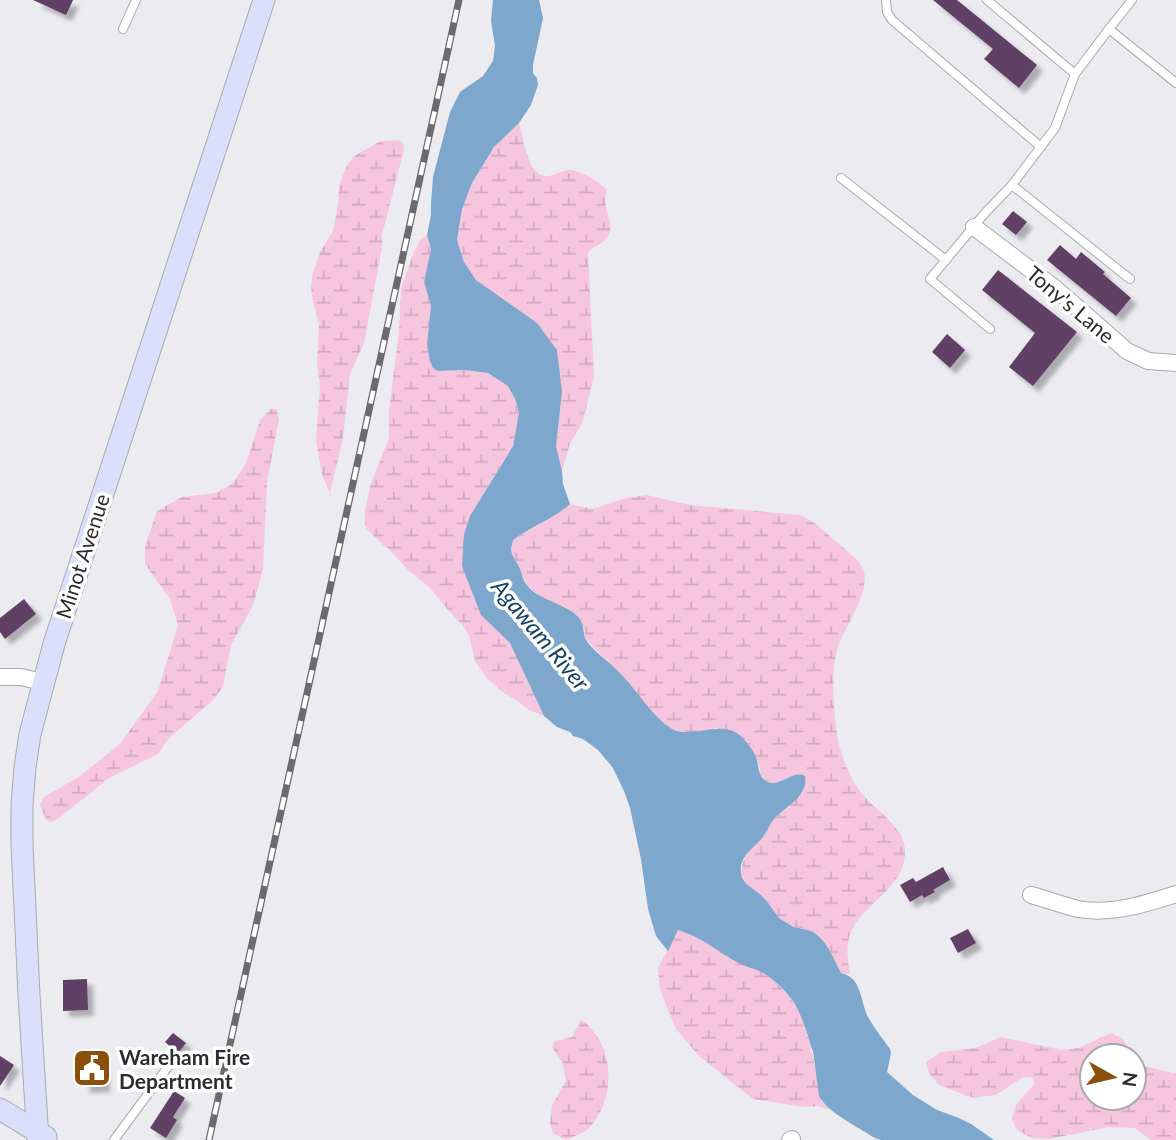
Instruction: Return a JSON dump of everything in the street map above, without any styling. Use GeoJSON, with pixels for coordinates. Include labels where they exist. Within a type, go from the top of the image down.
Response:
{"type":"FeatureCollection","features":[{"type":"Feature","properties":{"kind":"main road","name":"Minot Avenue"},"geometry":{"type":"LineString","coordinates":[[38,1138],[22,824],[30,734],[43,682],[99,505],[264,0]]}},
{"type":"Feature","properties":{"kind":"main road"},"geometry":{"type":"LineString","coordinates":[[0,1109],[38,1138]]}},
{"type":"Feature","properties":{"kind":"street","name":"Tony's Lane"},"geometry":{"type":"LineString","coordinates":[[974,227],[1056,289],[1127,351],[1148,361],[1176,363]]}},
{"type":"Feature","properties":{"kind":"street"},"geometry":{"type":"LineString","coordinates":[[0,677],[22,677],[43,682]]}},
{"type":"Feature","properties":{"kind":"street"},"geometry":{"type":"LineString","coordinates":[[1031,895],[1100,911],[1127,908],[1176,894]]}},
{"type":"Feature","properties":{"kind":"lane"},"geometry":{"type":"LineString","coordinates":[[123,29],[136,0]]}},
{"type":"Feature","properties":{"kind":"lane"},"geometry":{"type":"LineString","coordinates":[[886,0],[887,12],[892,20],[1041,147]]}},
{"type":"Feature","properties":{"kind":"lane"},"geometry":{"type":"LineString","coordinates":[[987,0],[1075,74]]}},
{"type":"Feature","properties":{"kind":"lane"},"geometry":{"type":"LineString","coordinates":[[990,329],[930,279],[997,199],[1012,185],[1055,128],[1075,74],[1132,0]]}},
{"type":"Feature","properties":{"kind":"lane"},"geometry":{"type":"LineString","coordinates":[[1109,29],[1176,83]]}},
{"type":"Feature","properties":{"kind":"lane"},"geometry":{"type":"LineString","coordinates":[[841,178],[946,260]]}},
{"type":"Feature","properties":{"kind":"lane"},"geometry":{"type":"LineString","coordinates":[[1012,185],[1130,279]]}},
{"type":"Feature","properties":{"kind":"lane"},"geometry":{"type":"LineString","coordinates":[[114,1140],[170,1063]]}},
{"type":"Feature","properties":{"kind":"green space"},"geometry":{"type":"Polygon","coordinates":[[[519,123],[529,159],[538,173],[551,176],[569,170],[579,172],[607,190],[605,201],[609,235],[588,253],[594,377],[582,424],[570,443],[562,471],[556,446],[562,392],[537,323],[476,280],[464,262],[457,240],[462,209],[472,183],[494,147],[519,123]]]}},
{"type":"Feature","properties":{"kind":"green space"},"geometry":{"type":"Polygon","coordinates":[[[399,140],[403,143],[404,150],[382,235],[382,248],[364,343],[350,374],[343,438],[330,493],[322,475],[316,440],[320,386],[317,364],[319,324],[312,297],[313,271],[320,252],[333,231],[339,186],[347,165],[356,155],[379,142],[399,140]]]}},
{"type":"Feature","properties":{"kind":"green space"},"geometry":{"type":"Polygon","coordinates":[[[427,235],[431,249],[424,282],[431,306],[427,344],[438,371],[488,373],[508,386],[519,413],[513,446],[470,516],[464,534],[481,615],[510,643],[544,716],[529,710],[505,694],[486,677],[475,661],[469,636],[462,624],[365,524],[370,486],[389,438],[389,411],[399,331],[401,288],[414,252],[420,240],[427,235]]]}},
{"type":"Feature","properties":{"kind":"green space"},"geometry":{"type":"Polygon","coordinates":[[[271,409],[276,409],[279,419],[267,482],[263,569],[253,606],[231,645],[223,687],[213,700],[168,739],[158,754],[109,778],[51,822],[46,819],[40,805],[44,797],[80,776],[120,744],[158,691],[178,625],[170,599],[145,564],[145,546],[157,511],[182,497],[216,493],[233,483],[246,463],[260,420],[271,409]]]}},
{"type":"Feature","properties":{"kind":"green space"},"geometry":{"type":"Polygon","coordinates":[[[647,495],[690,505],[800,515],[820,527],[861,565],[865,583],[839,644],[835,662],[833,690],[836,728],[840,749],[852,779],[864,796],[895,827],[904,842],[905,850],[898,876],[854,926],[848,947],[850,974],[841,973],[827,947],[816,934],[780,919],[765,898],[747,885],[741,874],[749,850],[761,840],[773,819],[790,806],[797,773],[778,782],[768,781],[761,773],[759,765],[717,728],[695,733],[672,730],[651,712],[621,674],[592,646],[585,637],[584,628],[566,607],[540,596],[527,585],[511,551],[513,540],[570,504],[592,509],[626,498],[647,495]]]}},
{"type":"Feature","properties":{"kind":"green space"},"geometry":{"type":"Polygon","coordinates":[[[678,930],[694,934],[737,962],[763,972],[793,1001],[809,1038],[822,1102],[831,1110],[818,1106],[805,1107],[753,1099],[699,1056],[676,1029],[660,990],[658,968],[678,930]]]}},
{"type":"Feature","properties":{"kind":"green space"},"geometry":{"type":"Polygon","coordinates":[[[581,1020],[589,1026],[602,1045],[608,1069],[607,1094],[603,1106],[588,1129],[566,1140],[553,1133],[550,1123],[552,1105],[566,1081],[563,1064],[552,1047],[555,1041],[572,1037],[581,1020]]]}},
{"type":"Feature","properties":{"kind":"green space"},"geometry":{"type":"Polygon","coordinates":[[[1111,1033],[1125,1042],[1092,1042],[1111,1033]]]}},
{"type":"Feature","properties":{"kind":"green space"},"geometry":{"type":"Polygon","coordinates":[[[1001,1037],[1062,1050],[1078,1048],[1078,1112],[1148,1112],[1148,1067],[1176,1074],[1176,1140],[1151,1140],[1135,1128],[1109,1127],[1049,1139],[1032,1138],[1017,1130],[1012,1119],[1016,1105],[1035,1083],[1033,1078],[1023,1077],[996,1095],[973,1098],[939,1085],[929,1073],[926,1062],[941,1052],[976,1048],[1001,1037]]]}},
{"type":"Feature","properties":{"kind":"water","name":"Agawam River"},"geometry":{"type":"Polygon","coordinates":[[[493,0],[539,0],[543,18],[533,65],[538,85],[531,105],[519,123],[494,147],[472,183],[462,209],[457,240],[464,262],[476,280],[537,323],[557,350],[562,392],[556,446],[563,484],[570,504],[513,540],[511,550],[523,579],[531,590],[579,618],[588,642],[665,724],[682,732],[717,729],[733,731],[741,736],[753,751],[761,776],[771,783],[795,775],[805,776],[800,795],[775,818],[742,861],[742,877],[765,899],[780,919],[816,934],[824,942],[841,973],[848,975],[857,984],[868,1017],[890,1049],[887,1072],[913,1095],[937,1110],[971,1124],[994,1140],[875,1138],[836,1114],[819,1096],[813,1051],[798,1009],[778,985],[761,972],[738,963],[701,940],[678,930],[668,951],[656,936],[648,909],[630,808],[613,768],[598,750],[583,739],[557,727],[544,716],[510,643],[481,615],[462,566],[464,534],[470,516],[513,446],[519,413],[508,386],[488,373],[438,371],[433,368],[427,344],[431,306],[424,282],[431,249],[427,235],[433,177],[450,112],[460,92],[483,76],[493,61],[493,0]]]}},
{"type":"Feature","properties":{"kind":"building"},"geometry":{"type":"Polygon","coordinates":[[[33,0],[73,0],[66,15],[33,0]]]}},
{"type":"Feature","properties":{"kind":"building"},"geometry":{"type":"Polygon","coordinates":[[[933,0],[957,0],[1037,65],[1019,88],[984,59],[993,49],[933,0]]]}},
{"type":"Feature","properties":{"kind":"building"},"geometry":{"type":"Polygon","coordinates":[[[1013,211],[1027,222],[1016,235],[1002,224],[1013,211]]]}},
{"type":"Feature","properties":{"kind":"building"},"geometry":{"type":"Polygon","coordinates":[[[1060,245],[1076,259],[1081,252],[1131,298],[1116,316],[1047,260],[1060,245]]]}},
{"type":"Feature","properties":{"kind":"building"},"geometry":{"type":"Polygon","coordinates":[[[998,270],[1077,332],[1033,386],[1009,367],[1035,333],[982,290],[998,270]]]}},
{"type":"Feature","properties":{"kind":"building"},"geometry":{"type":"Polygon","coordinates":[[[947,334],[965,350],[950,368],[932,352],[947,334]]]}},
{"type":"Feature","properties":{"kind":"building"},"geometry":{"type":"Polygon","coordinates":[[[24,599],[36,614],[5,639],[0,632],[0,618],[24,599]]]}},
{"type":"Feature","properties":{"kind":"building"},"geometry":{"type":"Polygon","coordinates":[[[943,867],[950,880],[933,890],[935,892],[910,902],[900,885],[913,878],[916,882],[943,867]]]}},
{"type":"Feature","properties":{"kind":"building"},"geometry":{"type":"Polygon","coordinates":[[[968,929],[976,943],[958,953],[950,938],[968,929]]]}},
{"type":"Feature","properties":{"kind":"building"},"geometry":{"type":"Polygon","coordinates":[[[87,979],[88,1010],[63,1011],[63,980],[87,979]]]}},
{"type":"Feature","properties":{"kind":"building"},"geometry":{"type":"Polygon","coordinates":[[[173,1033],[186,1043],[178,1053],[165,1042],[173,1033]]]}},
{"type":"Feature","properties":{"kind":"building"},"geometry":{"type":"Polygon","coordinates":[[[102,1055],[104,1086],[84,1087],[80,1056],[102,1055]]]}},
{"type":"Feature","properties":{"kind":"building"},"geometry":{"type":"Polygon","coordinates":[[[0,1056],[14,1065],[0,1086],[0,1056]]]}},
{"type":"Feature","properties":{"kind":"building"},"geometry":{"type":"Polygon","coordinates":[[[174,1091],[185,1098],[173,1117],[177,1120],[166,1138],[150,1128],[174,1091]]]}},
{"type":"Feature","properties":{"kind":"railway"},"geometry":{"type":"LineString","coordinates":[[209,1140],[459,0]]}},
{"type":"Feature","properties":{"kind":"place","name":"Wareham Fire Department"},"geometry":{"type":"Point","coordinates":[92,1068]}}]}
